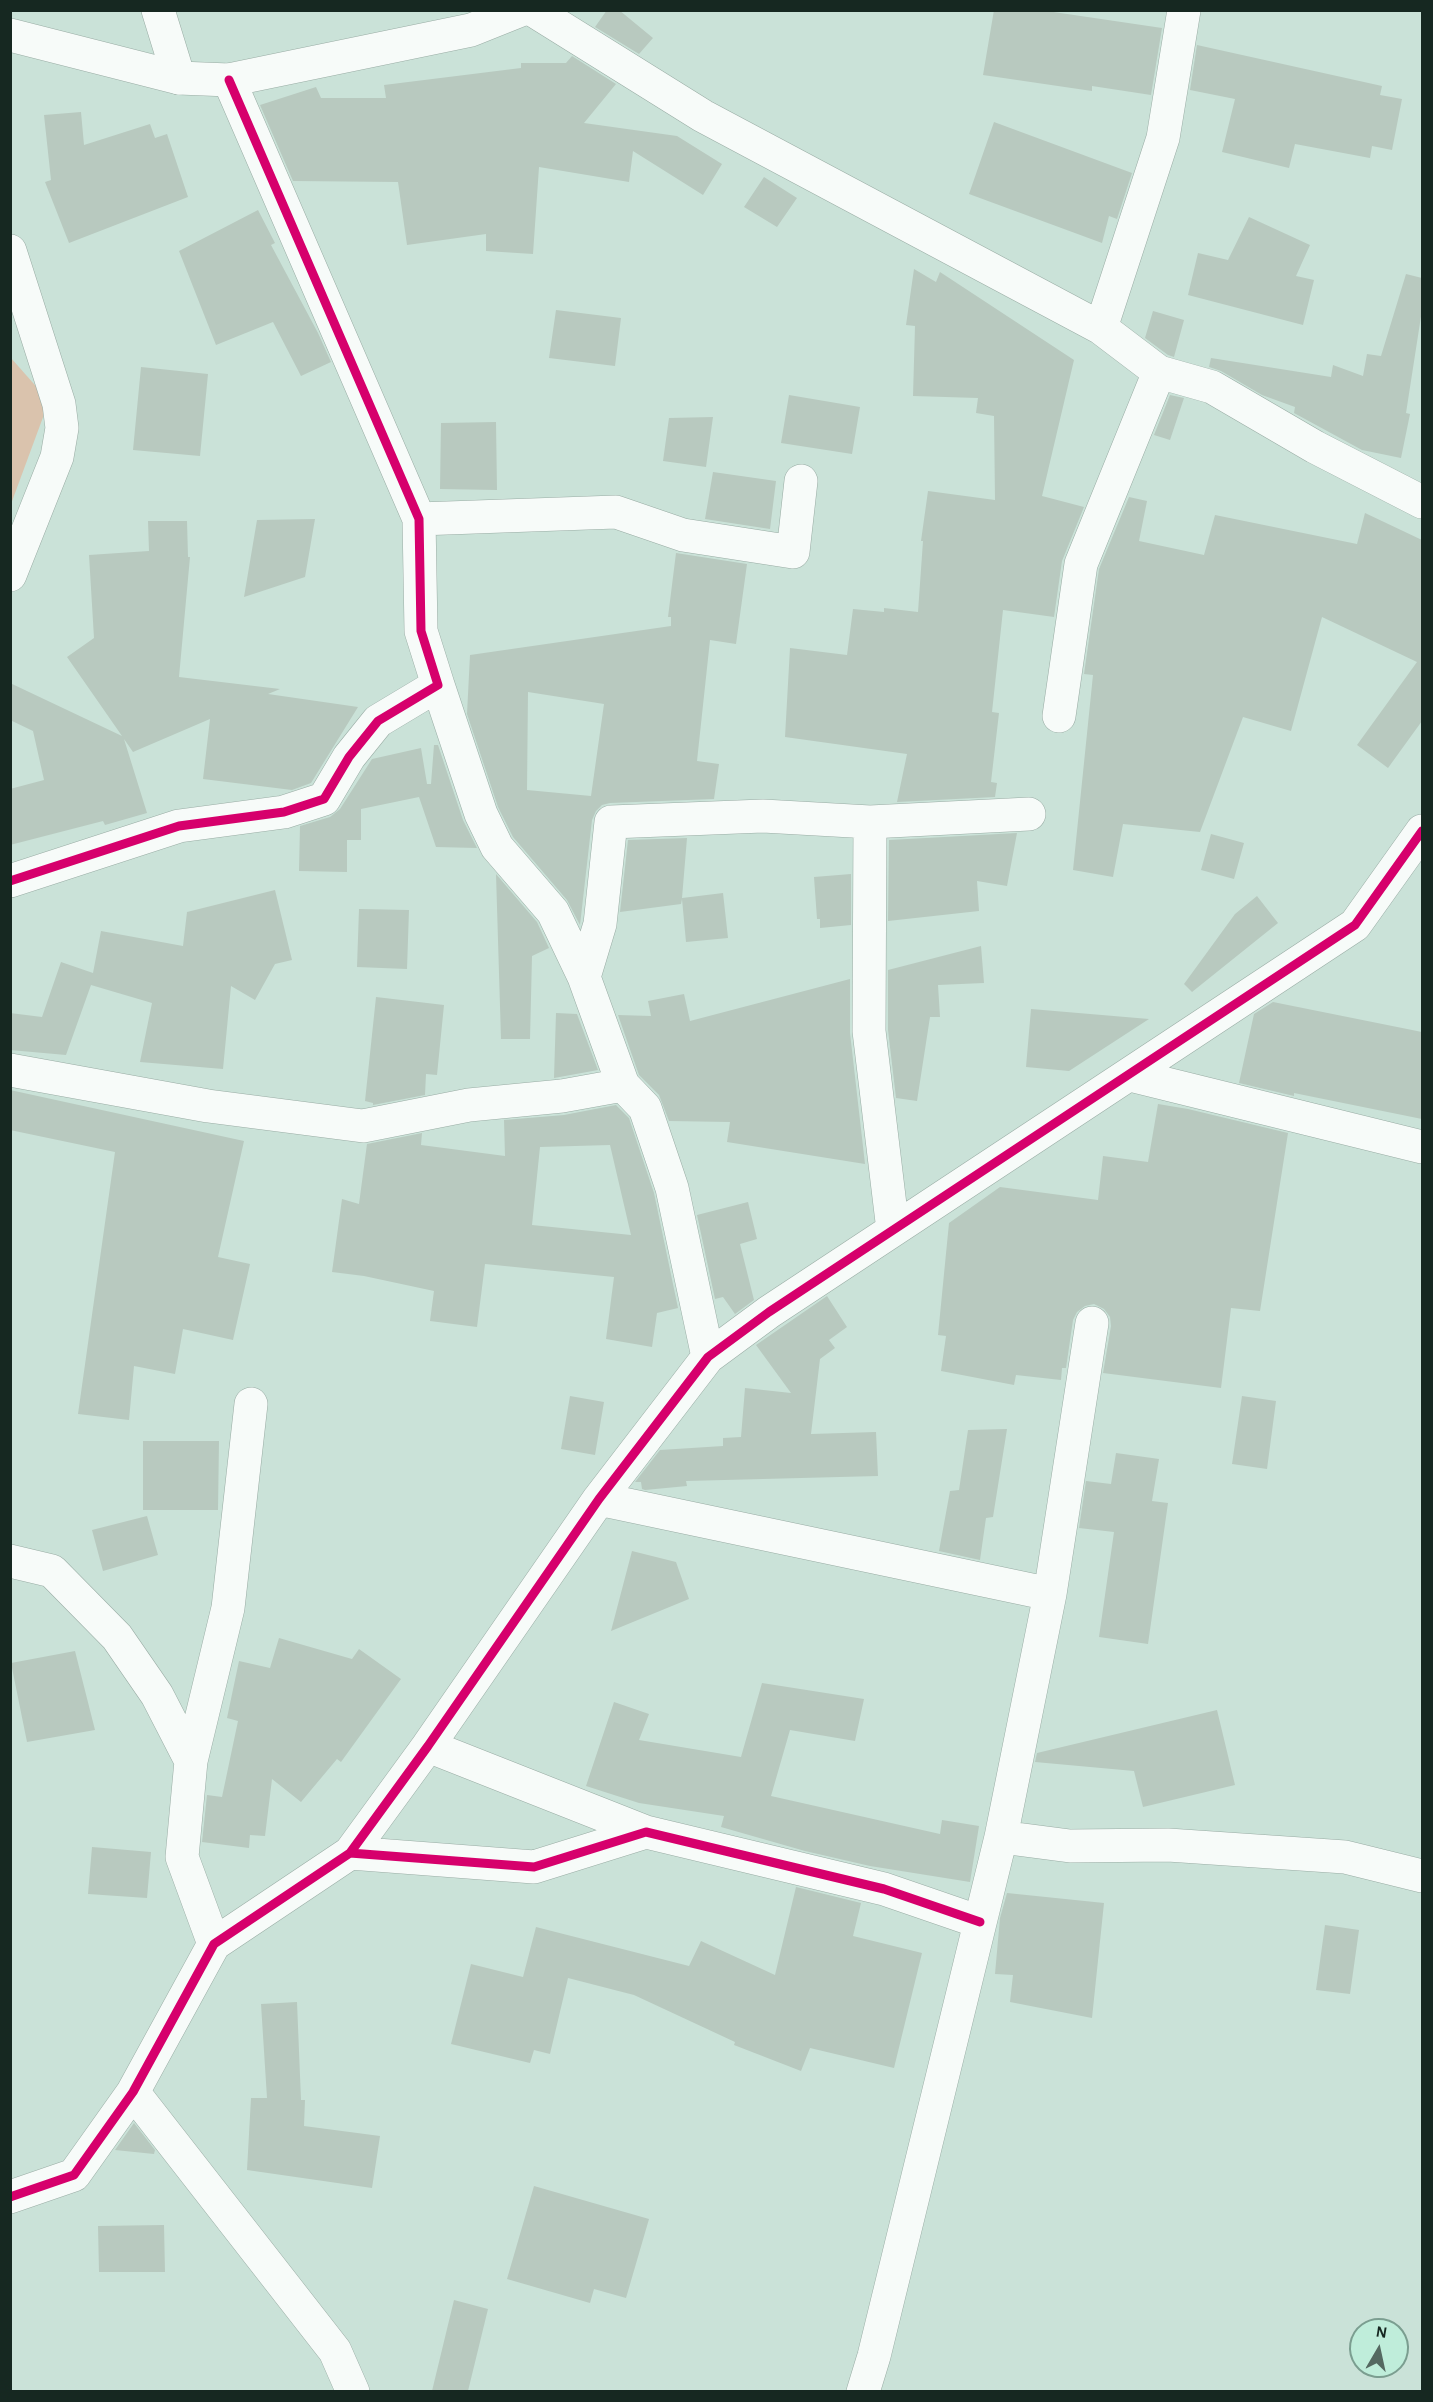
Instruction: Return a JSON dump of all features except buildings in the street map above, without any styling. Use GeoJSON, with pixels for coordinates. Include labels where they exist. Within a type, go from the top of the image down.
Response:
{"type":"FeatureCollection","features":[{"type":"Feature","properties":{"kind":"street"},"geometry":{"type":"LineString","coordinates":[[158,10],[178,78]]}},
{"type":"Feature","properties":{"kind":"street"},"geometry":{"type":"LineString","coordinates":[[10,35],[178,78],[229,80],[469,20],[521,10]]}},
{"type":"Feature","properties":{"kind":"street"},"geometry":{"type":"LineString","coordinates":[[533,10],[702,117],[1101,328],[1159,372],[1212,387],[1315,447],[1422,502]]}},
{"type":"Feature","properties":{"kind":"street"},"geometry":{"type":"LineString","coordinates":[[1101,328],[1162,138],[1185,10]]}},
{"type":"Feature","properties":{"kind":"street"},"geometry":{"type":"LineString","coordinates":[[229,80],[419,519],[421,631],[481,814],[496,847],[554,912],[584,977],[623,1085],[645,1108],[672,1188],[708,1357]]}},
{"type":"Feature","properties":{"kind":"street"},"geometry":{"type":"LineString","coordinates":[[10,251],[59,404],[62,428],[57,457],[10,575]]}},
{"type":"Feature","properties":{"kind":"street"},"geometry":{"type":"LineString","coordinates":[[1059,716],[1081,564],[1159,372]]}},
{"type":"Feature","properties":{"kind":"street"},"geometry":{"type":"LineString","coordinates":[[419,519],[616,512],[683,535],[794,552],[801,481]]}},
{"type":"Feature","properties":{"kind":"street"},"geometry":{"type":"LineString","coordinates":[[10,881],[179,825],[284,812],[324,799],[349,757],[378,722],[438,685]]}},
{"type":"Feature","properties":{"kind":"street"},"geometry":{"type":"LineString","coordinates":[[584,977],[600,924],[611,822],[764,816],[870,822],[1029,814]]}},
{"type":"Feature","properties":{"kind":"street"},"geometry":{"type":"LineString","coordinates":[[870,822],[869,1031],[893,1230]]}},
{"type":"Feature","properties":{"kind":"street"},"geometry":{"type":"LineString","coordinates":[[10,2197],[74,2175],[133,2092],[214,1944],[350,1853],[428,1746],[599,1499],[708,1357],[769,1312],[1130,1074],[1239,999],[1355,925],[1422,831]]}},
{"type":"Feature","properties":{"kind":"street"},"geometry":{"type":"LineString","coordinates":[[10,1070],[207,1106],[363,1126],[469,1105],[562,1096],[623,1085]]}},
{"type":"Feature","properties":{"kind":"street"},"geometry":{"type":"LineString","coordinates":[[1130,1074],[1422,1148]]}},
{"type":"Feature","properties":{"kind":"street"},"geometry":{"type":"LineString","coordinates":[[863,2391],[874,2356],[1001,1837],[1050,1594],[1092,1323]]}},
{"type":"Feature","properties":{"kind":"street"},"geometry":{"type":"LineString","coordinates":[[214,1944],[183,1857],[191,1761],[228,1608],[251,1404]]}},
{"type":"Feature","properties":{"kind":"street"},"geometry":{"type":"LineString","coordinates":[[599,1499],[1050,1594]]}},
{"type":"Feature","properties":{"kind":"street"},"geometry":{"type":"LineString","coordinates":[[10,1561],[52,1571],[117,1637],[157,1695],[191,1761]]}},
{"type":"Feature","properties":{"kind":"street"},"geometry":{"type":"LineString","coordinates":[[428,1746],[646,1832],[885,1889],[980,1922]]}},
{"type":"Feature","properties":{"kind":"street"},"geometry":{"type":"LineString","coordinates":[[350,1853],[534,1867],[646,1832]]}},
{"type":"Feature","properties":{"kind":"street"},"geometry":{"type":"LineString","coordinates":[[1001,1837],[1070,1846],[1168,1845],[1346,1857],[1422,1876]]}},
{"type":"Feature","properties":{"kind":"street"},"geometry":{"type":"LineString","coordinates":[[133,2092],[335,2351],[353,2391]]}},
{"type":"Feature","properties":{"kind":"shaded area"},"geometry":{"type":"Polygon","coordinates":[[[11,358],[49,401],[11,504],[11,358]]]}},
{"type":"Feature","properties":{"kind":"cycle path"},"geometry":{"type":"LineString","coordinates":[[10,881],[179,826],[284,812],[324,799],[349,757],[378,721],[438,685],[421,631],[419,519],[229,80]]}},
{"type":"Feature","properties":{"kind":"cycle path"},"geometry":{"type":"LineString","coordinates":[[350,1853],[428,1746],[599,1499],[708,1357],[769,1312],[1355,925],[1422,831]]}},
{"type":"Feature","properties":{"kind":"cycle path"},"geometry":{"type":"LineString","coordinates":[[10,2197],[74,2175],[133,2092],[214,1944],[350,1853],[534,1867],[646,1832],[884,1889],[980,1922]]}}]}
